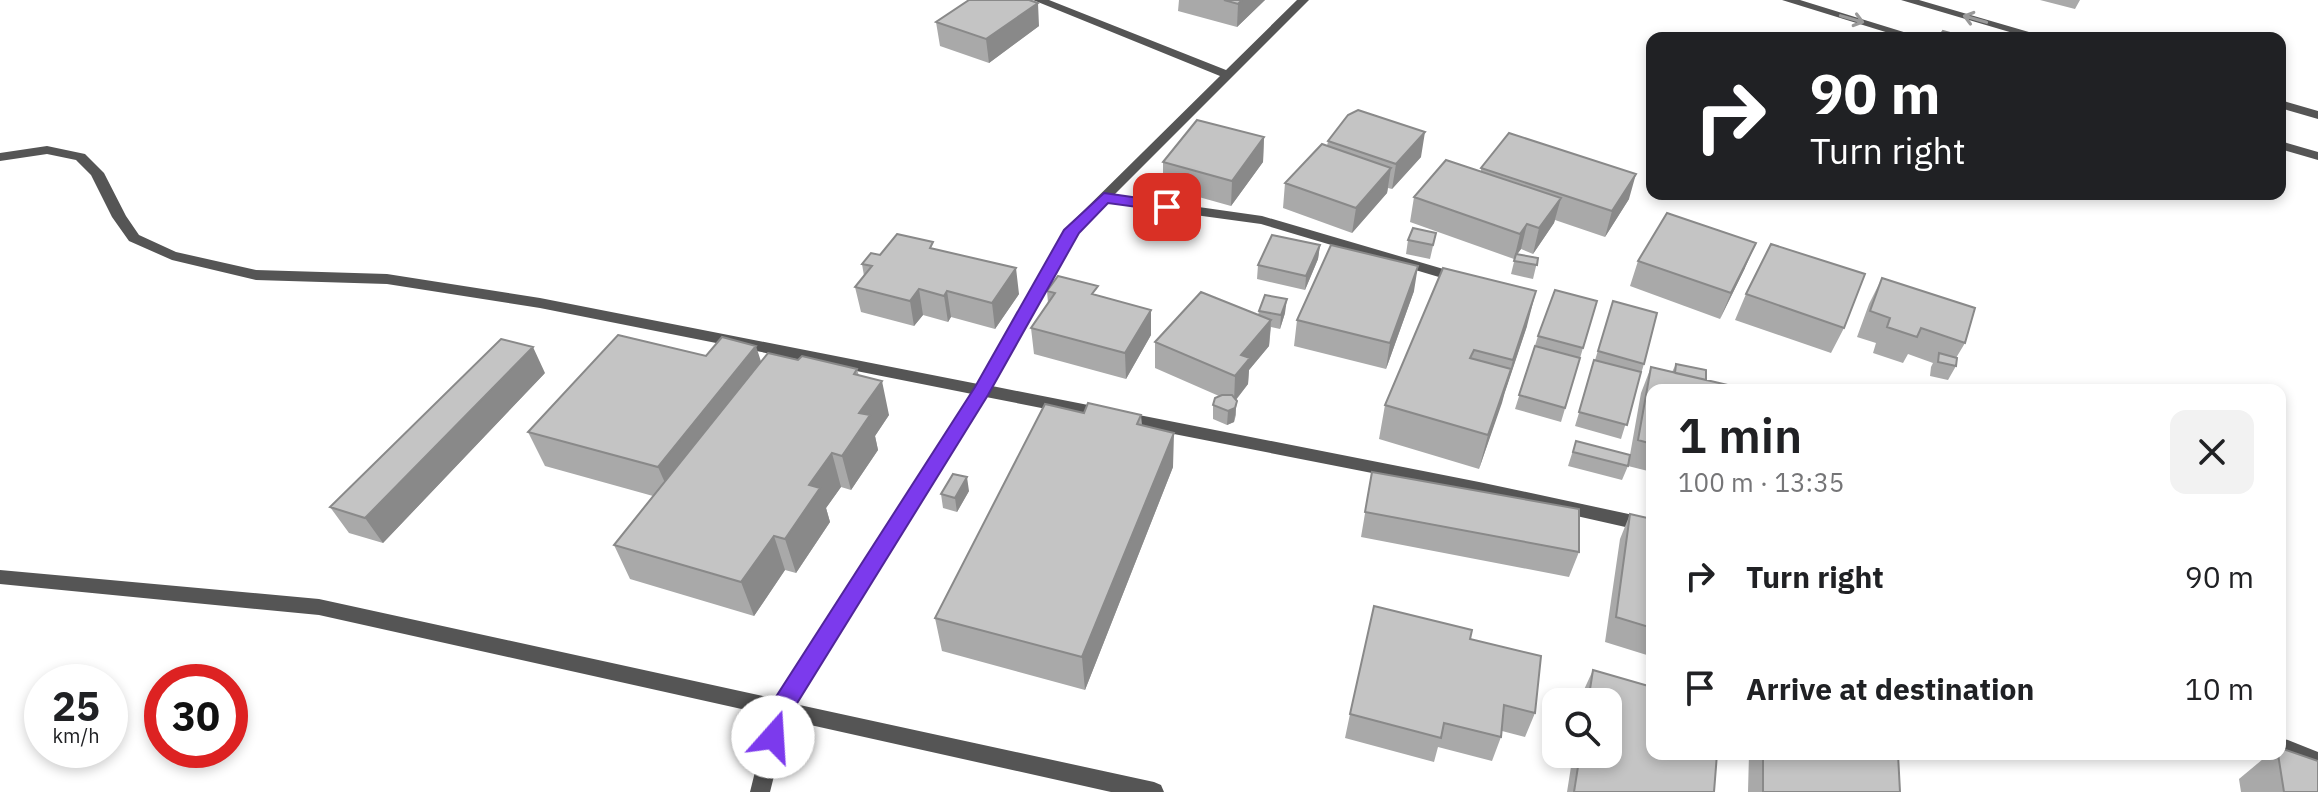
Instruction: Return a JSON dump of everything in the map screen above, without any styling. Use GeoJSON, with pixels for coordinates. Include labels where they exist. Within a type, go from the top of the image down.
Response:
{"type":"FeatureCollection","features":[{"type":"Feature","properties":{"kind":"street"},"geometry":{"type":"LineString","coordinates":[[1039,0],[1227,74]]}},
{"type":"Feature","properties":{"kind":"street"},"geometry":{"type":"LineString","coordinates":[[760,792],[780,710],[982,390],[1072,230],[1303,0]]}},
{"type":"Feature","properties":{"kind":"street"},"geometry":{"type":"LineString","coordinates":[[1788,0],[1897,32]]}},
{"type":"Feature","properties":{"kind":"street"},"geometry":{"type":"LineString","coordinates":[[1907,0],[2022,32]]}},
{"type":"Feature","properties":{"kind":"street"},"geometry":{"type":"LineString","coordinates":[[2286,106],[2318,115]]}},
{"type":"Feature","properties":{"kind":"street"},"geometry":{"type":"LineString","coordinates":[[2286,147],[2318,156]]}},
{"type":"Feature","properties":{"kind":"street"},"geometry":{"type":"LineString","coordinates":[[0,157],[47,150],[80,157],[97,173],[119,217],[134,238],[172,256],[256,275],[387,279],[540,303],[1646,525]]}},
{"type":"Feature","properties":{"kind":"street"},"geometry":{"type":"LineString","coordinates":[[1104,198],[1262,220],[1472,282]]}},
{"type":"Feature","properties":{"kind":"street"},"geometry":{"type":"LineString","coordinates":[[0,577],[319,607],[1154,792]]}},
{"type":"Feature","properties":{"kind":"street"},"geometry":{"type":"LineString","coordinates":[[2286,749],[2318,762]]}},
{"type":"Feature","properties":{"kind":"building"},"geometry":{"type":"Polygon","coordinates":[[[969,0],[1029,0],[1038,3],[986,39],[936,22],[969,0]]]}},
{"type":"Feature","properties":{"kind":"building"},"geometry":{"type":"Polygon","coordinates":[[[1358,110],[1425,132],[1396,164],[1328,141],[1348,115],[1358,110]]]}},
{"type":"Feature","properties":{"kind":"building"},"geometry":{"type":"Polygon","coordinates":[[[1197,120],[1264,137],[1232,181],[1163,162],[1197,120]]]}},
{"type":"Feature","properties":{"kind":"building"},"geometry":{"type":"Polygon","coordinates":[[[1509,133],[1636,174],[1612,211],[1481,168],[1509,133]]]}},
{"type":"Feature","properties":{"kind":"building"},"geometry":{"type":"Polygon","coordinates":[[[1322,144],[1391,168],[1356,208],[1285,183],[1322,144]]]}},
{"type":"Feature","properties":{"kind":"building"},"geometry":{"type":"Polygon","coordinates":[[[1446,160],[1561,198],[1539,228],[1527,224],[1520,234],[1414,197],[1446,160]]]}},
{"type":"Feature","properties":{"kind":"building"},"geometry":{"type":"Polygon","coordinates":[[[1667,213],[1756,243],[1731,293],[1638,261],[1667,213]]]}},
{"type":"Feature","properties":{"kind":"building"},"geometry":{"type":"Polygon","coordinates":[[[1413,228],[1436,233],[1433,245],[1408,240],[1413,228]]]}},
{"type":"Feature","properties":{"kind":"building"},"geometry":{"type":"Polygon","coordinates":[[[897,234],[933,242],[930,248],[1016,268],[992,303],[947,291],[944,296],[919,289],[910,301],[855,287],[872,266],[862,264],[871,253],[880,255],[897,234]]]}},
{"type":"Feature","properties":{"kind":"building"},"geometry":{"type":"Polygon","coordinates":[[[1272,235],[1320,245],[1306,276],[1258,265],[1272,235]]]}},
{"type":"Feature","properties":{"kind":"building"},"geometry":{"type":"Polygon","coordinates":[[[1771,244],[1865,274],[1844,328],[1746,294],[1771,244]]]}},
{"type":"Feature","properties":{"kind":"building"},"geometry":{"type":"Polygon","coordinates":[[[1331,245],[1418,266],[1390,343],[1297,320],[1331,245]]]}},
{"type":"Feature","properties":{"kind":"building"},"geometry":{"type":"Polygon","coordinates":[[[1516,254],[1538,258],[1537,265],[1514,261],[1516,254]]]}},
{"type":"Feature","properties":{"kind":"building"},"geometry":{"type":"Polygon","coordinates":[[[1443,268],[1536,291],[1513,360],[1474,350],[1470,358],[1511,369],[1488,435],[1385,405],[1443,268]]]}},
{"type":"Feature","properties":{"kind":"building"},"geometry":{"type":"Polygon","coordinates":[[[1058,276],[1098,286],[1092,294],[1151,310],[1125,353],[1031,328],[1055,293],[1047,291],[1058,276]]]}},
{"type":"Feature","properties":{"kind":"building"},"geometry":{"type":"Polygon","coordinates":[[[1882,278],[1975,308],[1965,343],[1921,328],[1917,337],[1887,327],[1890,318],[1870,311],[1882,278]]]}},
{"type":"Feature","properties":{"kind":"building"},"geometry":{"type":"Polygon","coordinates":[[[1555,290],[1597,301],[1583,348],[1538,336],[1555,290]]]}},
{"type":"Feature","properties":{"kind":"building"},"geometry":{"type":"Polygon","coordinates":[[[1201,292],[1271,320],[1241,355],[1250,358],[1235,376],[1155,342],[1201,292]]]}},
{"type":"Feature","properties":{"kind":"building"},"geometry":{"type":"Polygon","coordinates":[[[1265,295],[1287,299],[1281,315],[1259,311],[1265,295]]]}},
{"type":"Feature","properties":{"kind":"building"},"geometry":{"type":"Polygon","coordinates":[[[1613,301],[1657,313],[1644,364],[1598,351],[1613,301]]]}},
{"type":"Feature","properties":{"kind":"building"},"geometry":{"type":"Polygon","coordinates":[[[618,335],[706,356],[722,337],[756,346],[658,467],[528,432],[618,335]]]}},
{"type":"Feature","properties":{"kind":"building"},"geometry":{"type":"Polygon","coordinates":[[[501,339],[533,347],[365,518],[330,507],[501,339]]]}},
{"type":"Feature","properties":{"kind":"building"},"geometry":{"type":"Polygon","coordinates":[[[1535,346],[1580,358],[1565,408],[1519,395],[1535,346]]]}},
{"type":"Feature","properties":{"kind":"building"},"geometry":{"type":"Polygon","coordinates":[[[768,353],[798,360],[802,356],[857,369],[854,374],[882,381],[859,413],[870,415],[842,456],[832,453],[809,485],[820,488],[785,539],[774,536],[741,582],[614,545],[768,353]]]}},
{"type":"Feature","properties":{"kind":"building"},"geometry":{"type":"Polygon","coordinates":[[[1939,353],[1957,358],[1956,366],[1938,362],[1939,353]]]}},
{"type":"Feature","properties":{"kind":"building"},"geometry":{"type":"Polygon","coordinates":[[[1594,360],[1641,372],[1627,425],[1579,412],[1594,360]]]}},
{"type":"Feature","properties":{"kind":"building"},"geometry":{"type":"Polygon","coordinates":[[[1676,364],[1706,370],[1706,380],[1675,373],[1676,364]]]}},
{"type":"Feature","properties":{"kind":"building"},"geometry":{"type":"Polygon","coordinates":[[[1651,367],[1723,384],[1648,384],[1651,367]]]}},
{"type":"Feature","properties":{"kind":"building"},"geometry":{"type":"Polygon","coordinates":[[[1232,395],[1237,401],[1235,408],[1228,411],[1213,405],[1215,398],[1232,395]]]}},
{"type":"Feature","properties":{"kind":"building"},"geometry":{"type":"Polygon","coordinates":[[[1646,395],[1646,442],[1638,440],[1646,395]]]}},
{"type":"Feature","properties":{"kind":"building"},"geometry":{"type":"Polygon","coordinates":[[[1088,403],[1141,415],[1137,424],[1174,433],[1082,657],[935,618],[1045,404],[1084,413],[1088,403]]]}},
{"type":"Feature","properties":{"kind":"building"},"geometry":{"type":"Polygon","coordinates":[[[1576,441],[1630,455],[1628,466],[1573,452],[1576,441]]]}},
{"type":"Feature","properties":{"kind":"building"},"geometry":{"type":"Polygon","coordinates":[[[1372,472],[1579,509],[1579,552],[1365,512],[1372,472]]]}},
{"type":"Feature","properties":{"kind":"building"},"geometry":{"type":"Polygon","coordinates":[[[953,474],[967,477],[955,498],[941,494],[953,474]]]}},
{"type":"Feature","properties":{"kind":"building"},"geometry":{"type":"Polygon","coordinates":[[[1630,514],[1646,518],[1646,626],[1616,617],[1630,514]]]}},
{"type":"Feature","properties":{"kind":"building"},"geometry":{"type":"Polygon","coordinates":[[[1374,606],[1472,630],[1470,639],[1541,656],[1535,713],[1504,705],[1501,737],[1444,723],[1441,738],[1350,714],[1374,606]]]}},
{"type":"Feature","properties":{"kind":"building"},"geometry":{"type":"Polygon","coordinates":[[[1593,670],[1646,685],[1646,760],[1717,760],[1714,792],[1574,792],[1578,768],[1622,768],[1622,688],[1590,688],[1593,670]]]}},
{"type":"Feature","properties":{"kind":"building"},"geometry":{"type":"Polygon","coordinates":[[[2286,750],[2318,761],[2318,792],[2284,792],[2279,760],[2286,760],[2286,750]]]}},
{"type":"Feature","properties":{"kind":"building"},"geometry":{"type":"Polygon","coordinates":[[[1763,760],[1898,760],[1900,792],[1763,792],[1763,760]]]}},
{"type":"Feature","properties":{"kind":"route"},"geometry":{"type":"LineString","coordinates":[[773,737],[780,710],[982,390],[1072,230],[1104,198],[1167,207]]}}]}
